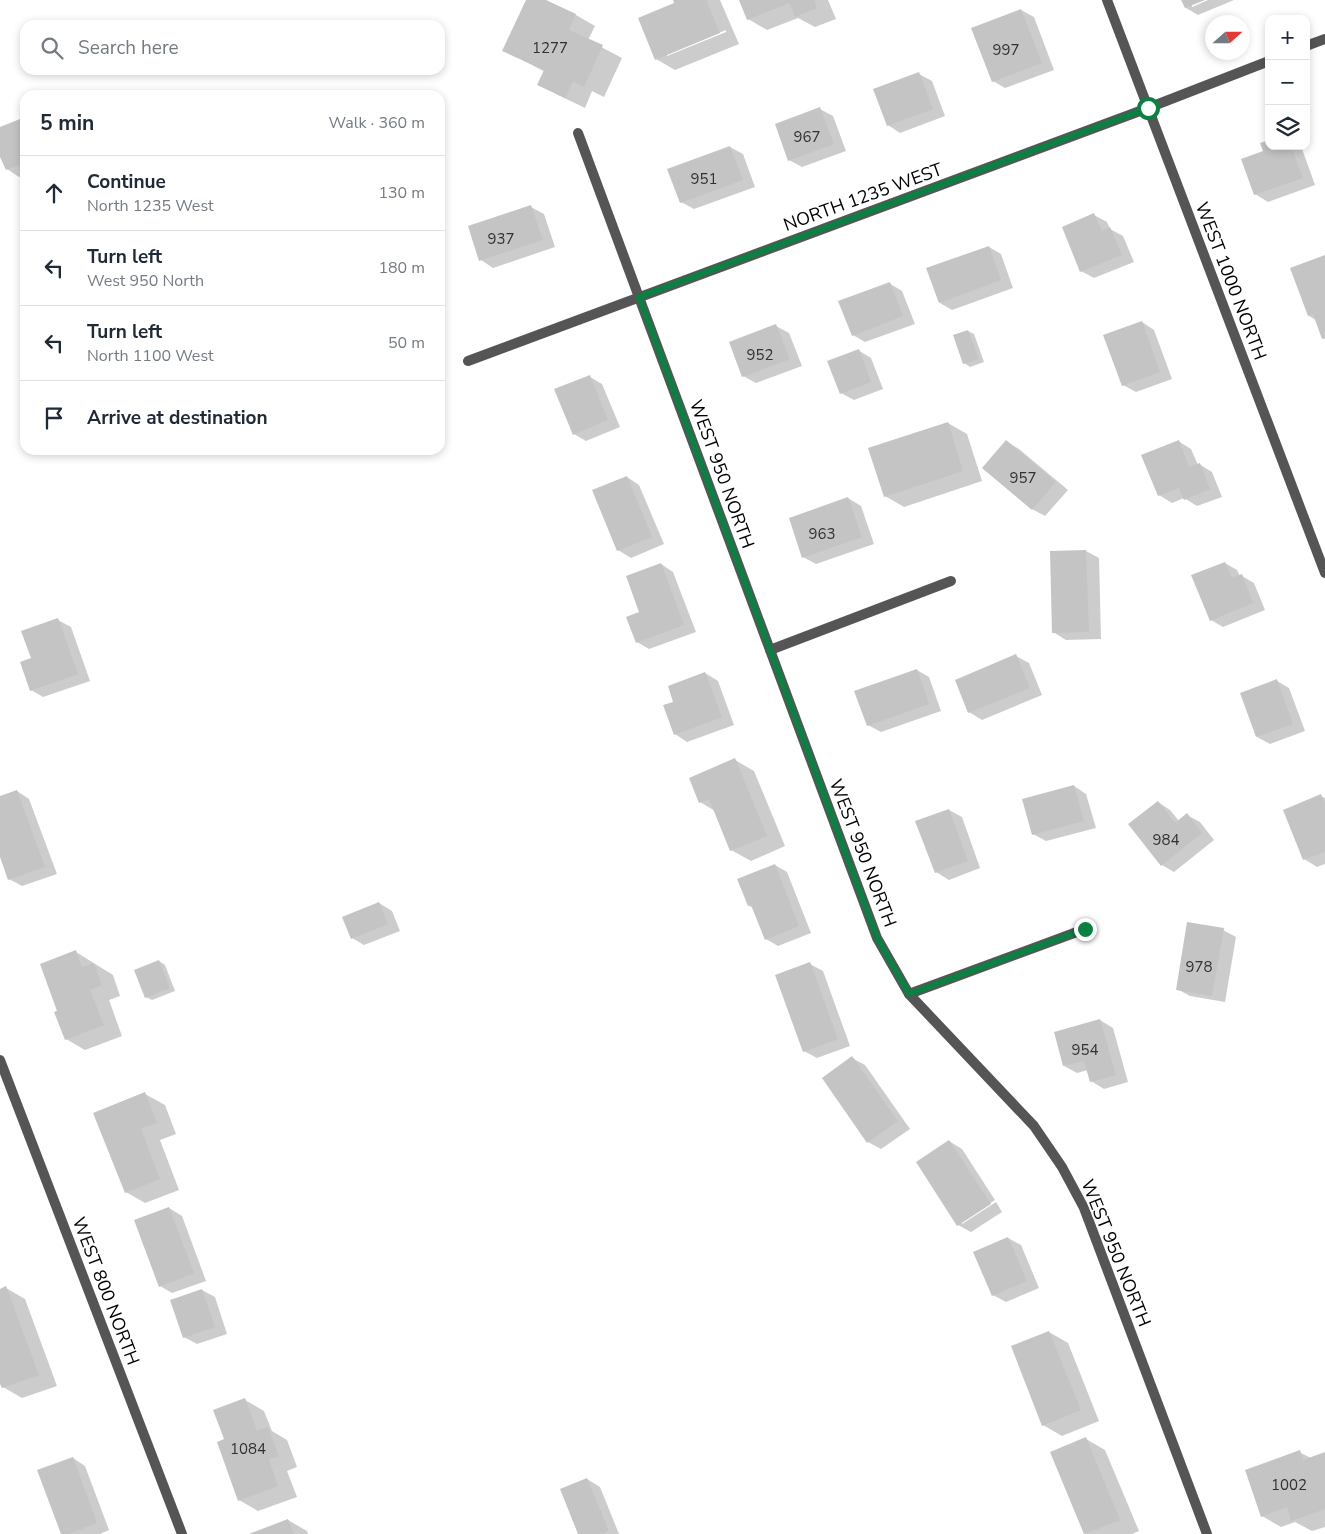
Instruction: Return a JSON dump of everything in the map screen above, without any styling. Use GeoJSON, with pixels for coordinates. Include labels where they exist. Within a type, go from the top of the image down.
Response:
{"type":"FeatureCollection","features":[{"type":"Feature","properties":{"kind":"street","name":"WEST 1000 NORTH"},"geometry":{"type":"LineString","coordinates":[[1107,0],[1325,573]]}},
{"type":"Feature","properties":{"kind":"street"},"geometry":{"type":"LineString","coordinates":[[1310,45],[1325,39]]}},
{"type":"Feature","properties":{"kind":"street","name":"NORTH 1235 WEST"},"geometry":{"type":"LineString","coordinates":[[468,361],[1148,108],[1265,63]]}},
{"type":"Feature","properties":{"kind":"street","name":"WEST 950 NORTH"},"geometry":{"type":"LineString","coordinates":[[578,133],[877,938],[909,994],[1034,1126],[1062,1167],[1084,1208],[1207,1534]]}},
{"type":"Feature","properties":{"kind":"street"},"geometry":{"type":"LineString","coordinates":[[770,650],[951,581]]}},
{"type":"Feature","properties":{"kind":"street"},"geometry":{"type":"LineString","coordinates":[[909,994],[1085,929]]}},
{"type":"Feature","properties":{"kind":"street","name":"WEST 800 NORTH"},"geometry":{"type":"LineString","coordinates":[[0,1060],[182,1534]]}},
{"type":"Feature","properties":{"kind":"building"},"geometry":{"type":"Polygon","coordinates":[[[526,0],[546,0],[576,14],[569,30],[603,45],[584,87],[573,81],[565,98],[537,85],[544,70],[502,51],[526,0]]]}},
{"type":"Feature","properties":{"kind":"building"},"geometry":{"type":"Polygon","coordinates":[[[673,0],[706,0],[720,33],[655,60],[638,18],[674,3],[673,0]]]}},
{"type":"Feature","properties":{"kind":"building"},"geometry":{"type":"Polygon","coordinates":[[[739,0],[814,0],[817,8],[795,17],[789,3],[747,20],[739,0]]]}},
{"type":"Feature","properties":{"kind":"building"},"geometry":{"type":"Polygon","coordinates":[[[1181,0],[1205,0],[1185,8],[1181,0]]]}},
{"type":"Feature","properties":{"kind":"building"},"geometry":{"type":"Polygon","coordinates":[[[1021,9],[1042,63],[992,82],[971,28],[1021,9]]]}},
{"type":"Feature","properties":{"kind":"building"},"geometry":{"type":"Polygon","coordinates":[[[919,72],[933,109],[887,126],[873,89],[919,72]]]}},
{"type":"Feature","properties":{"kind":"building"},"geometry":{"type":"Polygon","coordinates":[[[820,107],[834,144],[788,161],[775,124],[820,107]]]}},
{"type":"Feature","properties":{"kind":"building"},"geometry":{"type":"Polygon","coordinates":[[[20,119],[20,165],[6,170],[0,157],[0,127],[20,119]]]}},
{"type":"Feature","properties":{"kind":"building"},"geometry":{"type":"Polygon","coordinates":[[[1265,141],[1265,150],[1292,150],[1303,178],[1254,195],[1241,159],[1263,151],[1260,143],[1265,141]]]}},
{"type":"Feature","properties":{"kind":"building"},"geometry":{"type":"Polygon","coordinates":[[[730,146],[743,180],[680,203],[667,169],[730,146]]]}},
{"type":"Feature","properties":{"kind":"building"},"geometry":{"type":"Polygon","coordinates":[[[531,205],[543,240],[479,261],[468,226],[531,205]]]}},
{"type":"Feature","properties":{"kind":"building"},"geometry":{"type":"Polygon","coordinates":[[[1094,213],[1102,231],[1110,227],[1122,255],[1080,272],[1062,227],[1094,213]]]}},
{"type":"Feature","properties":{"kind":"building"},"geometry":{"type":"Polygon","coordinates":[[[989,246],[1001,280],[939,303],[926,268],[989,246]]]}},
{"type":"Feature","properties":{"kind":"building"},"geometry":{"type":"Polygon","coordinates":[[[1325,255],[1325,338],[1322,339],[1313,314],[1308,316],[1290,268],[1325,255]]]}},
{"type":"Feature","properties":{"kind":"building"},"geometry":{"type":"Polygon","coordinates":[[[890,282],[903,316],[852,336],[838,301],[890,282]]]}},
{"type":"Feature","properties":{"kind":"building"},"geometry":{"type":"Polygon","coordinates":[[[1142,321],[1160,372],[1122,386],[1103,335],[1142,321]]]}},
{"type":"Feature","properties":{"kind":"building"},"geometry":{"type":"Polygon","coordinates":[[[776,324],[790,359],[742,377],[729,342],[776,324]]]}},
{"type":"Feature","properties":{"kind":"building"},"geometry":{"type":"Polygon","coordinates":[[[968,330],[979,359],[963,364],[953,335],[968,330]]]}},
{"type":"Feature","properties":{"kind":"building"},"geometry":{"type":"Polygon","coordinates":[[[859,349],[871,382],[840,394],[827,361],[859,349]]]}},
{"type":"Feature","properties":{"kind":"building"},"geometry":{"type":"Polygon","coordinates":[[[590,375],[608,420],[573,435],[554,389],[590,375]]]}},
{"type":"Feature","properties":{"kind":"building"},"geometry":{"type":"Polygon","coordinates":[[[948,422],[963,471],[884,497],[868,448],[948,422]]]}},
{"type":"Feature","properties":{"kind":"building"},"geometry":{"type":"Polygon","coordinates":[[[1006,440],[1056,482],[1032,510],[982,468],[1006,440]]]}},
{"type":"Feature","properties":{"kind":"building"},"geometry":{"type":"Polygon","coordinates":[[[1179,440],[1189,467],[1200,463],[1210,489],[1184,500],[1179,488],[1158,496],[1141,455],[1179,440]]]}},
{"type":"Feature","properties":{"kind":"building"},"geometry":{"type":"Polygon","coordinates":[[[627,476],[652,537],[617,551],[592,490],[627,476]]]}},
{"type":"Feature","properties":{"kind":"building"},"geometry":{"type":"Polygon","coordinates":[[[848,497],[862,537],[802,558],[789,518],[848,497]]]}},
{"type":"Feature","properties":{"kind":"building"},"geometry":{"type":"Polygon","coordinates":[[[1086,550],[1089,632],[1052,633],[1050,551],[1086,550]]]}},
{"type":"Feature","properties":{"kind":"building"},"geometry":{"type":"Polygon","coordinates":[[[1225,562],[1232,578],[1242,574],[1253,603],[1210,621],[1191,575],[1225,562]]]}},
{"type":"Feature","properties":{"kind":"building"},"geometry":{"type":"Polygon","coordinates":[[[661,563],[684,625],[636,643],[626,617],[639,612],[626,576],[661,563]]]}},
{"type":"Feature","properties":{"kind":"building"},"geometry":{"type":"Polygon","coordinates":[[[58,618],[78,674],[30,691],[20,662],[31,658],[21,631],[58,618]]]}},
{"type":"Feature","properties":{"kind":"building"},"geometry":{"type":"Polygon","coordinates":[[[1016,654],[1030,688],[968,713],[955,680],[1016,654]]]}},
{"type":"Feature","properties":{"kind":"building"},"geometry":{"type":"Polygon","coordinates":[[[917,669],[929,704],[867,726],[854,691],[917,669]]]}},
{"type":"Feature","properties":{"kind":"building"},"geometry":{"type":"Polygon","coordinates":[[[705,672],[722,717],[674,735],[663,705],[673,702],[668,686],[705,672]]]}},
{"type":"Feature","properties":{"kind":"building"},"geometry":{"type":"Polygon","coordinates":[[[1277,679],[1293,724],[1256,737],[1240,693],[1277,679]]]}},
{"type":"Feature","properties":{"kind":"building"},"geometry":{"type":"Polygon","coordinates":[[[735,758],[767,836],[730,851],[709,799],[699,803],[689,778],[735,758]]]}},
{"type":"Feature","properties":{"kind":"building"},"geometry":{"type":"Polygon","coordinates":[[[1074,785],[1084,821],[1032,835],[1022,799],[1074,785]]]}},
{"type":"Feature","properties":{"kind":"building"},"geometry":{"type":"Polygon","coordinates":[[[17,790],[45,867],[8,880],[0,857],[0,796],[17,790]]]}},
{"type":"Feature","properties":{"kind":"building"},"geometry":{"type":"Polygon","coordinates":[[[1321,794],[1325,804],[1325,852],[1303,860],[1283,810],[1321,794]]]}},
{"type":"Feature","properties":{"kind":"building"},"geometry":{"type":"Polygon","coordinates":[[[1158,801],[1175,823],[1187,813],[1202,833],[1161,866],[1128,824],[1158,801]]]}},
{"type":"Feature","properties":{"kind":"building"},"geometry":{"type":"Polygon","coordinates":[[[949,809],[968,861],[935,873],[915,821],[949,809]]]}},
{"type":"Feature","properties":{"kind":"building"},"geometry":{"type":"Polygon","coordinates":[[[775,864],[799,926],[765,940],[751,905],[748,906],[737,879],[775,864]]]}},
{"type":"Feature","properties":{"kind":"building"},"geometry":{"type":"Polygon","coordinates":[[[379,902],[388,924],[351,939],[342,917],[379,902]]]}},
{"type":"Feature","properties":{"kind":"building"},"geometry":{"type":"Polygon","coordinates":[[[1187,922],[1224,928],[1212,996],[1176,990],[1187,922]]]}},
{"type":"Feature","properties":{"kind":"building"},"geometry":{"type":"Polygon","coordinates":[[[76,950],[82,967],[94,963],[102,985],[90,990],[104,1025],[65,1040],[54,1012],[57,1011],[40,964],[76,950]]]}},
{"type":"Feature","properties":{"kind":"building"},"geometry":{"type":"Polygon","coordinates":[[[159,960],[170,988],[145,998],[134,970],[159,960]]]}},
{"type":"Feature","properties":{"kind":"building"},"geometry":{"type":"Polygon","coordinates":[[[810,962],[838,1039],[803,1052],[775,975],[810,962]]]}},
{"type":"Feature","properties":{"kind":"building"},"geometry":{"type":"Polygon","coordinates":[[[1100,1019],[1116,1075],[1090,1082],[1084,1061],[1063,1066],[1054,1032],[1100,1019]]]}},
{"type":"Feature","properties":{"kind":"building"},"geometry":{"type":"Polygon","coordinates":[[[852,1056],[898,1121],[867,1143],[822,1078],[852,1056]]]}},
{"type":"Feature","properties":{"kind":"building"},"geometry":{"type":"Polygon","coordinates":[[[145,1092],[157,1123],[141,1129],[160,1179],[125,1193],[93,1113],[145,1092]]]}},
{"type":"Feature","properties":{"kind":"building"},"geometry":{"type":"Polygon","coordinates":[[[949,1140],[991,1204],[957,1226],[916,1162],[949,1140]]]}},
{"type":"Feature","properties":{"kind":"building"},"geometry":{"type":"Polygon","coordinates":[[[169,1207],[194,1273],[159,1287],[134,1220],[169,1207]]]}},
{"type":"Feature","properties":{"kind":"building"},"geometry":{"type":"Polygon","coordinates":[[[1008,1237],[1027,1281],[992,1296],[973,1252],[1008,1237]]]}},
{"type":"Feature","properties":{"kind":"building"},"geometry":{"type":"Polygon","coordinates":[[[6,1286],[39,1375],[2,1388],[0,1384],[0,1289],[6,1286]]]}},
{"type":"Feature","properties":{"kind":"building"},"geometry":{"type":"Polygon","coordinates":[[[202,1289],[215,1327],[183,1338],[170,1300],[202,1289]]]}},
{"type":"Feature","properties":{"kind":"building"},"geometry":{"type":"Polygon","coordinates":[[[1049,1331],[1081,1410],[1042,1426],[1011,1346],[1049,1331]]]}},
{"type":"Feature","properties":{"kind":"building"},"geometry":{"type":"Polygon","coordinates":[[[245,1398],[257,1431],[268,1427],[279,1456],[269,1460],[278,1486],[238,1501],[217,1442],[224,1439],[213,1410],[245,1398]]]}},
{"type":"Feature","properties":{"kind":"building"},"geometry":{"type":"Polygon","coordinates":[[[1086,1437],[1120,1520],[1084,1534],[1050,1452],[1086,1437]]]}},
{"type":"Feature","properties":{"kind":"building"},"geometry":{"type":"Polygon","coordinates":[[[1300,1450],[1303,1460],[1325,1452],[1325,1509],[1291,1521],[1287,1507],[1261,1517],[1245,1470],[1300,1450]]]}},
{"type":"Feature","properties":{"kind":"building"},"geometry":{"type":"Polygon","coordinates":[[[73,1457],[97,1523],[68,1534],[61,1534],[37,1470],[73,1457]]]}},
{"type":"Feature","properties":{"kind":"building"},"geometry":{"type":"Polygon","coordinates":[[[587,1478],[609,1531],[602,1534],[578,1534],[560,1489],[587,1478]]]}},
{"type":"Feature","properties":{"kind":"building"},"geometry":{"type":"Polygon","coordinates":[[[288,1519],[294,1534],[249,1534],[288,1519]]]}},
{"type":"Feature","properties":{"kind":"route"},"geometry":{"type":"LineString","coordinates":[[1085,929],[909,994],[877,938],[639,297],[1148,108]]}}]}
